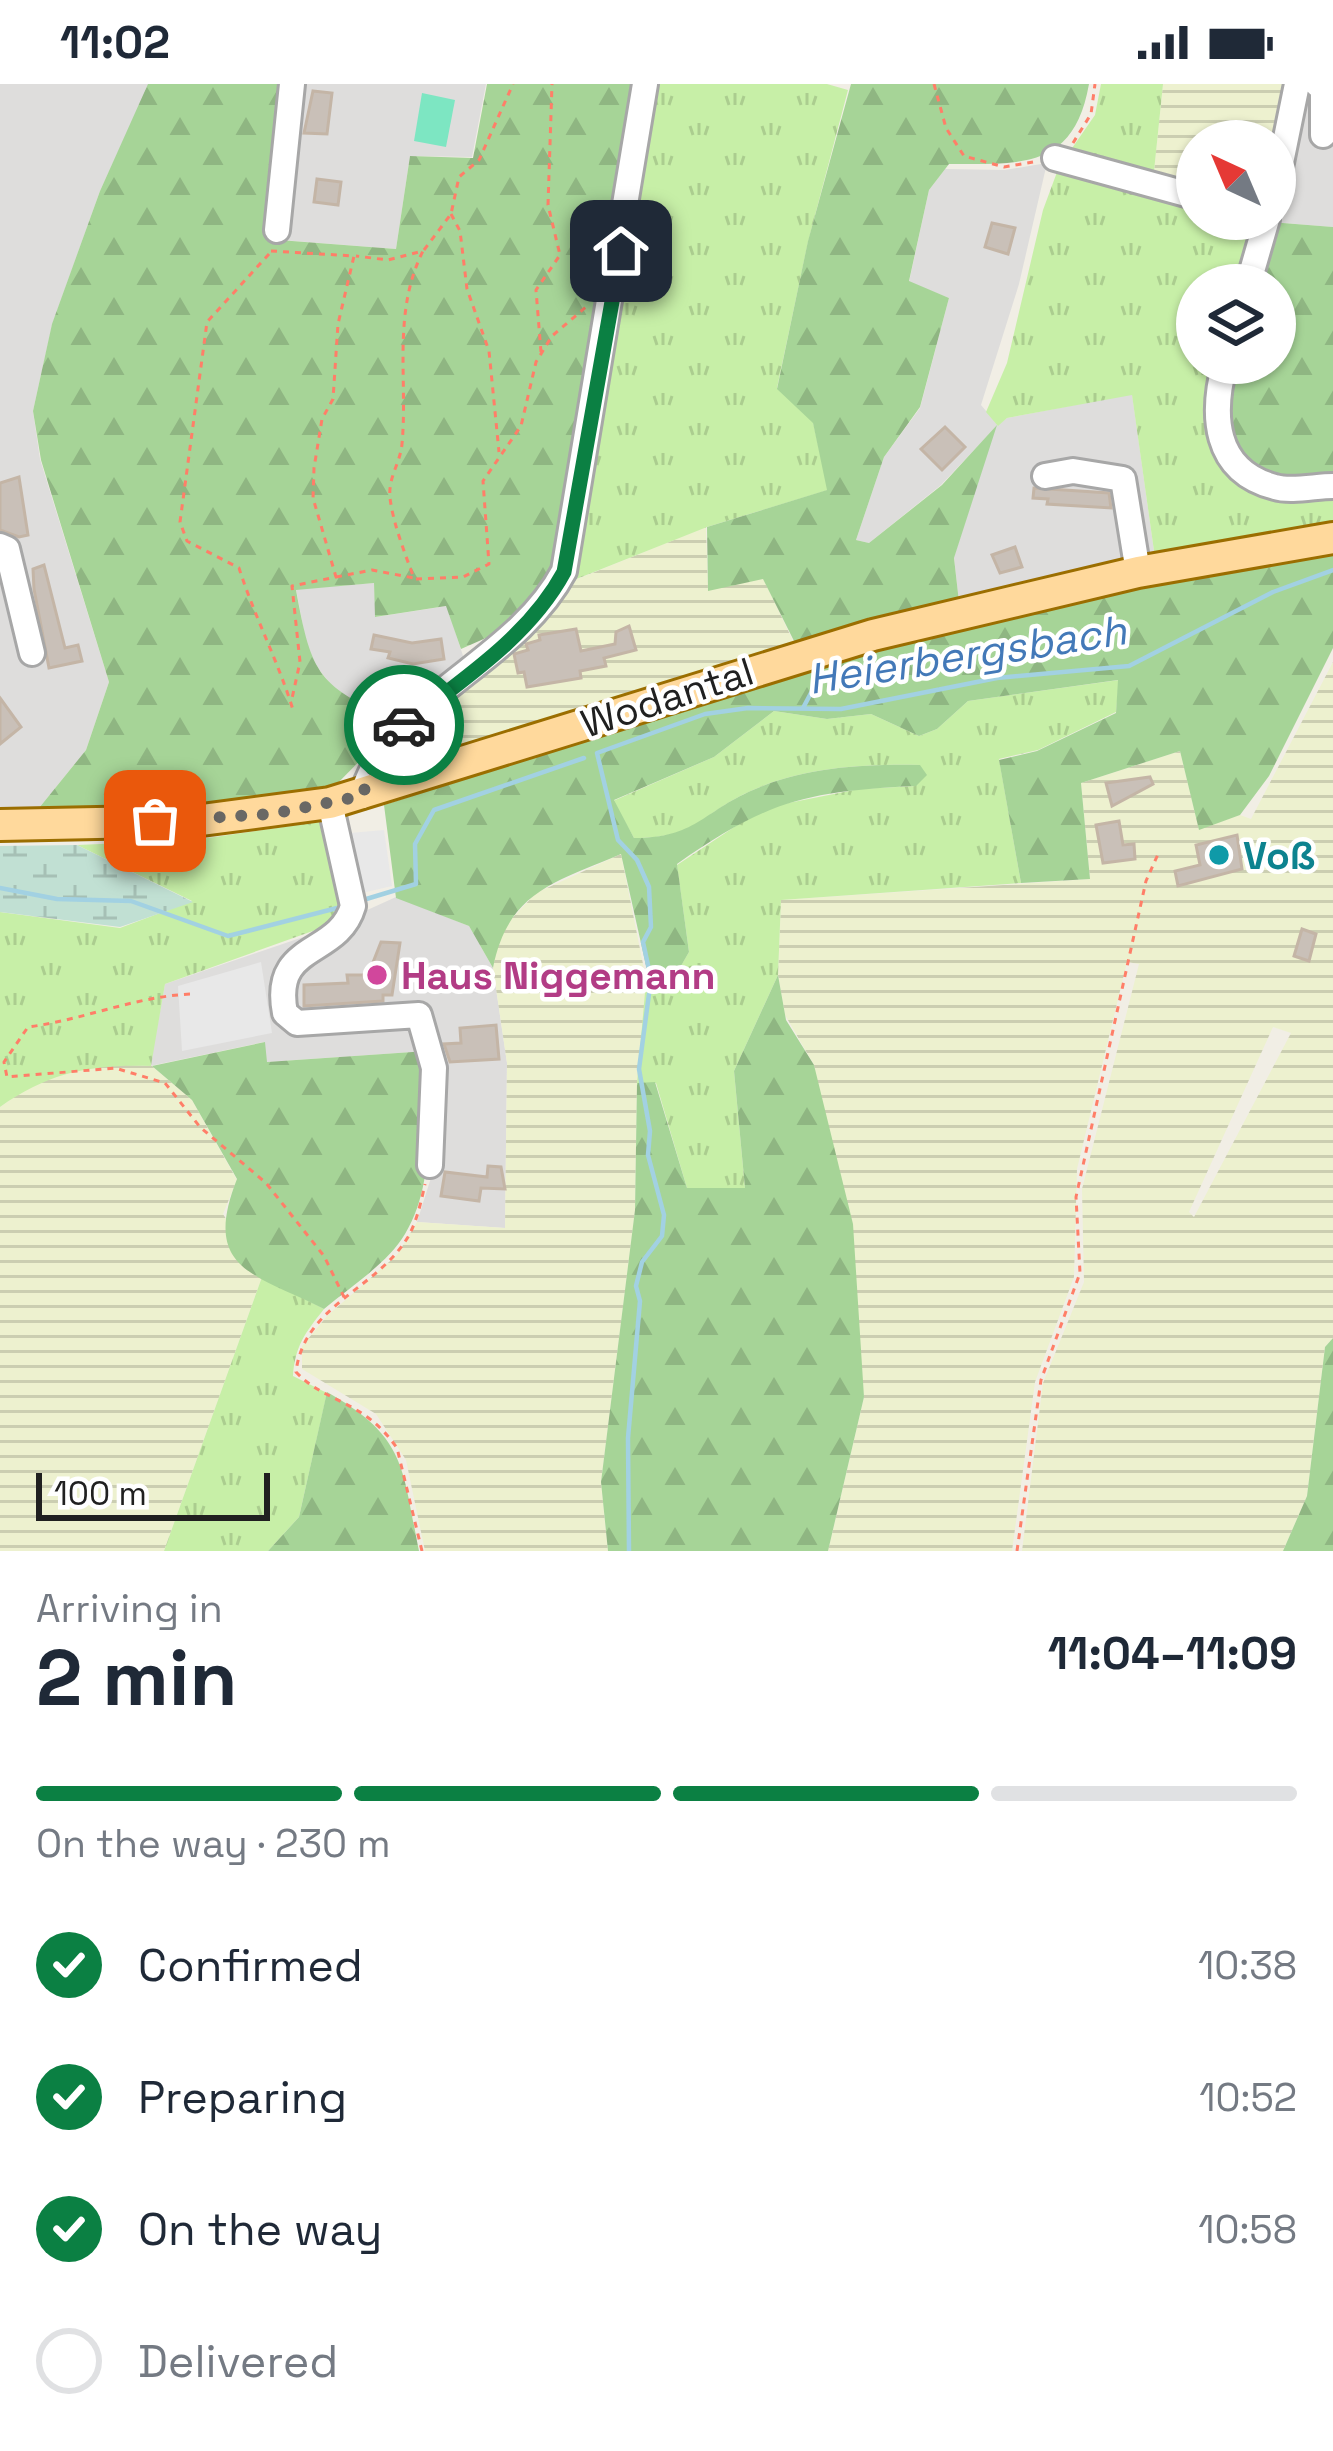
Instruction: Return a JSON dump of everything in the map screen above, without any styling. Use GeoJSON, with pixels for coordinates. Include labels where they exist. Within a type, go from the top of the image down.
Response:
{"type":"FeatureCollection","features":[{"type":"Feature","properties":{"kind":"main road","name":"Wodantal"},"geometry":{"type":"LineString","coordinates":[[0,825],[194,820],[330,803],[774,662],[1138,572],[1333,538]]}},
{"type":"Feature","properties":{"kind":"street"},"geometry":{"type":"LineString","coordinates":[[277,230],[292,84]]}},
{"type":"Feature","properties":{"kind":"street"},"geometry":{"type":"LineString","coordinates":[[362,796],[394,733],[521,629],[549,599],[564,572],[614,298],[645,84]]}},
{"type":"Feature","properties":{"kind":"street"},"geometry":{"type":"LineString","coordinates":[[1290,120],[1298,84]]}},
{"type":"Feature","properties":{"kind":"street"},"geometry":{"type":"LineString","coordinates":[[1317,84],[1323,89],[1323,135]]}},
{"type":"Feature","properties":{"kind":"street"},"geometry":{"type":"LineString","coordinates":[[1055,158],[1176,191]]}},
{"type":"Feature","properties":{"kind":"street"},"geometry":{"type":"LineString","coordinates":[[1222,384],[1215,423],[1237,467],[1277,488],[1333,486]]}},
{"type":"Feature","properties":{"kind":"street"},"geometry":{"type":"LineString","coordinates":[[1045,476],[1072,471],[1123,479],[1138,572]]}},
{"type":"Feature","properties":{"kind":"street"},"geometry":{"type":"LineString","coordinates":[[4,548],[31,582]]}},
{"type":"Feature","properties":{"kind":"street"},"geometry":{"type":"LineString","coordinates":[[4,548],[32,653]]}},
{"type":"Feature","properties":{"kind":"street"},"geometry":{"type":"LineString","coordinates":[[330,803],[353,906],[350,916],[325,940],[293,960],[284,975],[285,1013],[297,1023],[419,1015],[434,1068],[430,1166]]}},
{"type":"Feature","properties":{"kind":"path"},"geometry":{"type":"LineString","coordinates":[[415,578],[390,501],[391,474],[403,434],[398,383],[406,361],[405,306],[423,251],[451,214],[459,177],[478,160],[513,84]]}},
{"type":"Feature","properties":{"kind":"path"},"geometry":{"type":"LineString","coordinates":[[542,353],[536,290],[560,255],[548,205],[552,84]]}},
{"type":"Feature","properties":{"kind":"path"},"geometry":{"type":"LineString","coordinates":[[934,84],[946,128],[964,156],[1004,167],[1055,158],[1076,140],[1091,114],[1095,84]]}},
{"type":"Feature","properties":{"kind":"path"},"geometry":{"type":"LineString","coordinates":[[451,214],[460,231],[467,290],[490,351],[500,453]]}},
{"type":"Feature","properties":{"kind":"path"},"geometry":{"type":"LineString","coordinates":[[294,713],[276,672],[266,627],[250,605],[239,568],[187,541],[180,522],[200,355],[217,305],[271,251],[388,260],[423,251]]}},
{"type":"Feature","properties":{"kind":"path"},"geometry":{"type":"LineString","coordinates":[[336,577],[313,498],[314,468],[322,419],[333,399],[338,324],[354,256]]}},
{"type":"Feature","properties":{"kind":"path"},"geometry":{"type":"LineString","coordinates":[[291,704],[300,662],[292,586],[373,570],[415,578],[463,578],[489,564],[483,481],[521,426],[542,353],[552,336],[593,301],[614,298]]}},
{"type":"Feature","properties":{"kind":"path"},"geometry":{"type":"LineString","coordinates":[[1017,1551],[1041,1380],[1080,1273],[1076,1197],[1146,881],[1159,852]]}},
{"type":"Feature","properties":{"kind":"path"},"geometry":{"type":"LineString","coordinates":[[190,994],[148,996],[69,1022],[28,1027],[4,1062],[7,1077],[115,1068],[165,1083],[200,1127],[266,1183],[293,1215],[324,1256],[344,1297]]}},
{"type":"Feature","properties":{"kind":"path"},"geometry":{"type":"LineString","coordinates":[[422,1551],[397,1448],[373,1417],[296,1372],[312,1328],[370,1280],[409,1236],[430,1166]]}},
{"type":"Feature","properties":{"kind":"shaded area"},"geometry":{"type":"Polygon","coordinates":[[[0,84],[149,84],[100,191],[52,325],[33,411],[40,459],[109,682],[86,750],[35,813],[0,815],[0,84]]]}},
{"type":"Feature","properties":{"kind":"shaded area"},"geometry":{"type":"Polygon","coordinates":[[[297,84],[486,84],[472,157],[410,156],[396,249],[281,240],[297,84]]]}},
{"type":"Feature","properties":{"kind":"shaded area"},"geometry":{"type":"Polygon","coordinates":[[[1302,84],[1333,84],[1333,227],[1296,224],[1296,125],[1302,84]]]}},
{"type":"Feature","properties":{"kind":"shaded area"},"geometry":{"type":"Polygon","coordinates":[[[1047,163],[1019,284],[981,405],[998,425],[1007,418],[1132,394],[1155,558],[959,602],[954,557],[995,428],[941,485],[869,543],[856,540],[884,457],[920,408],[949,298],[909,282],[929,190],[945,169],[1005,170],[1047,163]]]}},
{"type":"Feature","properties":{"kind":"shaded area"},"geometry":{"type":"Polygon","coordinates":[[[374,583],[376,617],[447,606],[464,659],[487,653],[399,722],[340,695],[309,658],[296,589],[374,583]]]}},
{"type":"Feature","properties":{"kind":"shaded area"},"geometry":{"type":"Polygon","coordinates":[[[384,830],[392,886],[362,893],[350,833],[384,830]]]}},
{"type":"Feature","properties":{"kind":"shaded area"},"geometry":{"type":"Polygon","coordinates":[[[396,897],[469,926],[493,968],[507,1063],[505,1228],[417,1222],[436,1162],[427,1051],[266,1062],[264,1042],[150,1066],[165,984],[321,931],[396,897]]]}},
{"type":"Feature","properties":{"kind":"shaded area"},"geometry":{"type":"Polygon","coordinates":[[[261,962],[272,1033],[182,1051],[178,986],[261,962]]]}},
{"type":"Feature","properties":{"kind":"green space"},"geometry":{"type":"Polygon","coordinates":[[[148,84],[286,84],[266,239],[396,249],[410,156],[473,158],[487,84],[639,84],[552,582],[504,630],[461,649],[446,606],[375,617],[374,583],[296,590],[307,642],[323,675],[351,698],[398,722],[331,790],[231,809],[35,813],[86,750],[109,682],[41,460],[33,411],[52,324],[100,191],[148,84]]]}},
{"type":"Feature","properties":{"kind":"green space"},"geometry":{"type":"Polygon","coordinates":[[[654,84],[827,84],[848,90],[808,242],[777,388],[813,422],[828,490],[707,527],[574,580],[654,84]]]}},
{"type":"Feature","properties":{"kind":"green space"},"geometry":{"type":"Polygon","coordinates":[[[851,84],[1089,84],[1082,112],[1057,147],[1021,161],[949,164],[929,190],[909,281],[949,298],[920,407],[884,457],[856,540],[869,543],[942,485],[997,425],[954,558],[959,602],[796,645],[763,579],[708,591],[707,527],[827,490],[813,423],[777,389],[808,241],[851,84]]]}},
{"type":"Feature","properties":{"kind":"green space"},"geometry":{"type":"Polygon","coordinates":[[[1101,84],[1163,84],[1153,181],[1068,154],[1095,115],[1101,84]]]}},
{"type":"Feature","properties":{"kind":"green space"},"geometry":{"type":"Polygon","coordinates":[[[1163,84],[1292,84],[1281,120],[1176,120],[1176,186],[1153,181],[1163,84]]]}},
{"type":"Feature","properties":{"kind":"green space"},"geometry":{"type":"Polygon","coordinates":[[[422,93],[455,100],[446,147],[414,141],[422,93]]]}},
{"type":"Feature","properties":{"kind":"green space"},"geometry":{"type":"Polygon","coordinates":[[[1060,164],[1176,196],[1176,240],[1255,240],[1249,264],[1176,264],[1176,384],[1240,384],[1333,492],[1333,529],[1155,558],[1132,395],[1007,418],[998,426],[986,412],[1007,363],[1043,210],[1060,164]]]}},
{"type":"Feature","properties":{"kind":"green space"},"geometry":{"type":"Polygon","coordinates":[[[1296,224],[1333,227],[1333,481],[1279,484],[1241,462],[1220,398],[1224,384],[1296,384],[1296,264],[1258,264],[1265,240],[1296,240],[1296,224]]]}},
{"type":"Feature","properties":{"kind":"green space"},"geometry":{"type":"Polygon","coordinates":[[[706,527],[708,590],[763,578],[795,645],[390,777],[383,763],[387,752],[524,638],[575,580],[706,527]]]}},
{"type":"Feature","properties":{"kind":"green space"},"geometry":{"type":"Polygon","coordinates":[[[1333,554],[1333,648],[1269,776],[1240,815],[1199,830],[1180,751],[1081,783],[1090,879],[1021,883],[999,760],[1037,751],[1116,713],[1118,680],[968,701],[937,729],[919,736],[871,714],[827,719],[774,711],[714,757],[614,800],[634,838],[655,837],[685,829],[736,798],[793,776],[835,768],[899,765],[920,765],[927,775],[916,786],[845,791],[789,803],[737,826],[677,864],[689,952],[670,985],[647,970],[621,854],[556,882],[523,905],[500,942],[493,968],[469,926],[396,898],[384,805],[834,659],[1145,582],[1333,554]]]}},
{"type":"Feature","properties":{"kind":"green space"},"geometry":{"type":"Polygon","coordinates":[[[1333,662],[1333,1338],[1325,1347],[1307,1496],[1283,1551],[1022,1551],[1043,1383],[1084,1282],[1082,1189],[1139,964],[1127,962],[1077,1169],[1074,1277],[1035,1382],[1012,1551],[828,1551],[864,1397],[814,1065],[785,1015],[778,975],[781,900],[1090,879],[1081,783],[1180,751],[1199,829],[1240,815],[1251,819],[1333,662]],[[1273,1027],[1189,1212],[1194,1217],[1291,1033],[1273,1027]]]}},
{"type":"Feature","properties":{"kind":"green space"},"geometry":{"type":"Polygon","coordinates":[[[1119,680],[1116,712],[1038,750],[999,759],[1021,883],[781,900],[778,975],[734,1071],[745,1188],[687,1188],[656,1083],[637,1083],[647,970],[670,984],[689,952],[677,865],[763,808],[859,789],[916,786],[920,765],[856,766],[793,776],[735,799],[687,829],[656,837],[634,838],[613,801],[714,757],[774,711],[827,719],[871,714],[919,736],[937,729],[968,701],[1119,680]]]}},
{"type":"Feature","properties":{"kind":"green space"},"geometry":{"type":"Polygon","coordinates":[[[325,821],[340,893],[338,922],[165,984],[151,1066],[72,1073],[36,1086],[0,1107],[0,912],[120,928],[192,901],[77,845],[194,840],[325,821]]]}},
{"type":"Feature","properties":{"kind":"green space"},"geometry":{"type":"Polygon","coordinates":[[[77,845],[193,902],[120,927],[0,912],[0,846],[77,845]]]}},
{"type":"Feature","properties":{"kind":"green space"},"geometry":{"type":"Polygon","coordinates":[[[621,854],[648,989],[637,1083],[635,1211],[601,1482],[608,1551],[425,1551],[406,1460],[376,1414],[302,1369],[302,1346],[327,1316],[397,1255],[417,1222],[505,1228],[507,1063],[493,968],[500,931],[536,893],[621,854]]]}},
{"type":"Feature","properties":{"kind":"green space"},"geometry":{"type":"Polygon","coordinates":[[[778,975],[786,1020],[814,1065],[853,1224],[864,1397],[828,1551],[608,1551],[601,1482],[635,1210],[637,1083],[655,1082],[687,1188],[745,1188],[734,1071],[778,975]]]}},
{"type":"Feature","properties":{"kind":"green space"},"geometry":{"type":"Polygon","coordinates":[[[265,1042],[267,1062],[427,1051],[428,1145],[415,1213],[389,1255],[324,1309],[257,1276],[231,1251],[226,1233],[228,1209],[237,1179],[192,1100],[152,1066],[265,1042]]]}},
{"type":"Feature","properties":{"kind":"green space"},"geometry":{"type":"Polygon","coordinates":[[[98,1064],[152,1066],[192,1100],[237,1180],[223,1214],[262,1277],[164,1551],[0,1551],[0,1107],[38,1080],[98,1064]]]}},
{"type":"Feature","properties":{"kind":"green space"},"geometry":{"type":"Polygon","coordinates":[[[262,1277],[324,1309],[302,1340],[294,1365],[293,1376],[327,1393],[299,1517],[268,1551],[164,1551],[262,1277]]]}},
{"type":"Feature","properties":{"kind":"green space"},"geometry":{"type":"Polygon","coordinates":[[[1333,1338],[1333,1551],[1283,1551],[1307,1496],[1325,1347],[1333,1338]]]}},
{"type":"Feature","properties":{"kind":"green space"},"geometry":{"type":"Polygon","coordinates":[[[327,1392],[373,1424],[397,1457],[419,1551],[268,1551],[299,1517],[327,1392]]]}},
{"type":"Feature","properties":{"kind":"building"},"geometry":{"type":"Polygon","coordinates":[[[313,91],[332,93],[327,134],[304,133],[313,91]]]}},
{"type":"Feature","properties":{"kind":"building"},"geometry":{"type":"Polygon","coordinates":[[[317,179],[341,182],[338,205],[314,202],[317,179]]]}},
{"type":"Feature","properties":{"kind":"building"},"geometry":{"type":"Polygon","coordinates":[[[992,223],[1015,228],[1008,254],[985,247],[992,223]]]}},
{"type":"Feature","properties":{"kind":"building"},"geometry":{"type":"Polygon","coordinates":[[[945,427],[965,447],[942,470],[921,449],[945,427]]]}},
{"type":"Feature","properties":{"kind":"building"},"geometry":{"type":"Polygon","coordinates":[[[19,477],[28,535],[19,537],[0,530],[0,483],[19,477]]]}},
{"type":"Feature","properties":{"kind":"building"},"geometry":{"type":"Polygon","coordinates":[[[1034,488],[1109,493],[1111,508],[1047,504],[1048,499],[1033,498],[1034,488]]]}},
{"type":"Feature","properties":{"kind":"building"},"geometry":{"type":"Polygon","coordinates":[[[1015,547],[1022,567],[1000,573],[992,555],[1015,547]]]}},
{"type":"Feature","properties":{"kind":"building"},"geometry":{"type":"Polygon","coordinates":[[[44,565],[65,648],[78,645],[82,661],[49,668],[33,569],[44,565]]]}},
{"type":"Feature","properties":{"kind":"building"},"geometry":{"type":"Polygon","coordinates":[[[629,626],[636,650],[604,658],[606,666],[580,671],[581,678],[527,687],[524,672],[518,673],[514,654],[528,650],[526,644],[540,640],[539,635],[576,629],[581,651],[615,644],[616,632],[629,626]]]}},
{"type":"Feature","properties":{"kind":"building"},"geometry":{"type":"Polygon","coordinates":[[[374,635],[412,643],[441,639],[444,659],[413,664],[388,658],[390,652],[371,649],[374,635]]]}},
{"type":"Feature","properties":{"kind":"building"},"geometry":{"type":"Polygon","coordinates":[[[0,698],[21,727],[0,744],[0,698]]]}},
{"type":"Feature","properties":{"kind":"building"},"geometry":{"type":"Polygon","coordinates":[[[1150,777],[1153,784],[1112,806],[1106,783],[1150,777]]]}},
{"type":"Feature","properties":{"kind":"building"},"geometry":{"type":"Polygon","coordinates":[[[1119,821],[1123,845],[1134,844],[1135,859],[1103,863],[1096,825],[1119,821]]]}},
{"type":"Feature","properties":{"kind":"building","name":"Voß"},"geometry":{"type":"Polygon","coordinates":[[[1237,835],[1242,869],[1178,886],[1175,871],[1200,865],[1196,845],[1237,835]]]}},
{"type":"Feature","properties":{"kind":"building"},"geometry":{"type":"Polygon","coordinates":[[[1302,929],[1316,934],[1309,961],[1294,956],[1302,929]]]}},
{"type":"Feature","properties":{"kind":"building","name":"Haus Niggemann"},"geometry":{"type":"Polygon","coordinates":[[[381,942],[400,943],[392,995],[383,995],[383,1001],[304,1006],[304,985],[348,983],[347,975],[368,975],[381,942]]]}},
{"type":"Feature","properties":{"kind":"building"},"geometry":{"type":"Polygon","coordinates":[[[496,1025],[499,1059],[450,1062],[444,1044],[461,1043],[460,1028],[496,1025]]]}},
{"type":"Feature","properties":{"kind":"building"},"geometry":{"type":"Polygon","coordinates":[[[488,1166],[501,1167],[505,1189],[481,1188],[479,1201],[441,1196],[445,1172],[487,1177],[488,1166]]]}},
{"type":"Feature","properties":{"kind":"waterway"},"geometry":{"type":"LineString","coordinates":[[629,1551],[628,1438],[640,1301],[636,1286],[642,1262],[662,1236],[664,1215],[648,1155],[650,1131],[639,1069],[651,979],[643,942],[651,927],[649,887],[637,860],[618,840],[597,753],[705,714],[748,708],[841,709],[997,678],[1129,666],[1273,592],[1333,570]]}},
{"type":"Feature","properties":{"kind":"waterway"},"geometry":{"type":"LineString","coordinates":[[803,708],[820,676]]}},
{"type":"Feature","properties":{"kind":"waterway","name":"Heierbergsbach"},"geometry":{"type":"LineString","coordinates":[[363,900],[416,884],[415,844],[434,810],[584,758]]}},
{"type":"Feature","properties":{"kind":"waterway","name":"Heierbergsbach"},"geometry":{"type":"LineString","coordinates":[[0,888],[57,899],[131,901],[228,936],[341,907]]}},
{"type":"Feature","properties":{"kind":"way so far"},"geometry":{"type":"LineString","coordinates":[[155,821],[272,814],[362,796],[377,756],[404,725]]}},
{"type":"Feature","properties":{"kind":"place","name":"Voß"},"geometry":{"type":"Point","coordinates":[1219,855]}},
{"type":"Feature","properties":{"kind":"place","name":"Haus Niggemann"},"geometry":{"type":"Point","coordinates":[377,975]}},
{"type":"Feature","properties":{"kind":"route"},"geometry":{"type":"LineString","coordinates":[[404,725],[521,629],[549,599],[564,572],[621,251]]}}]}
